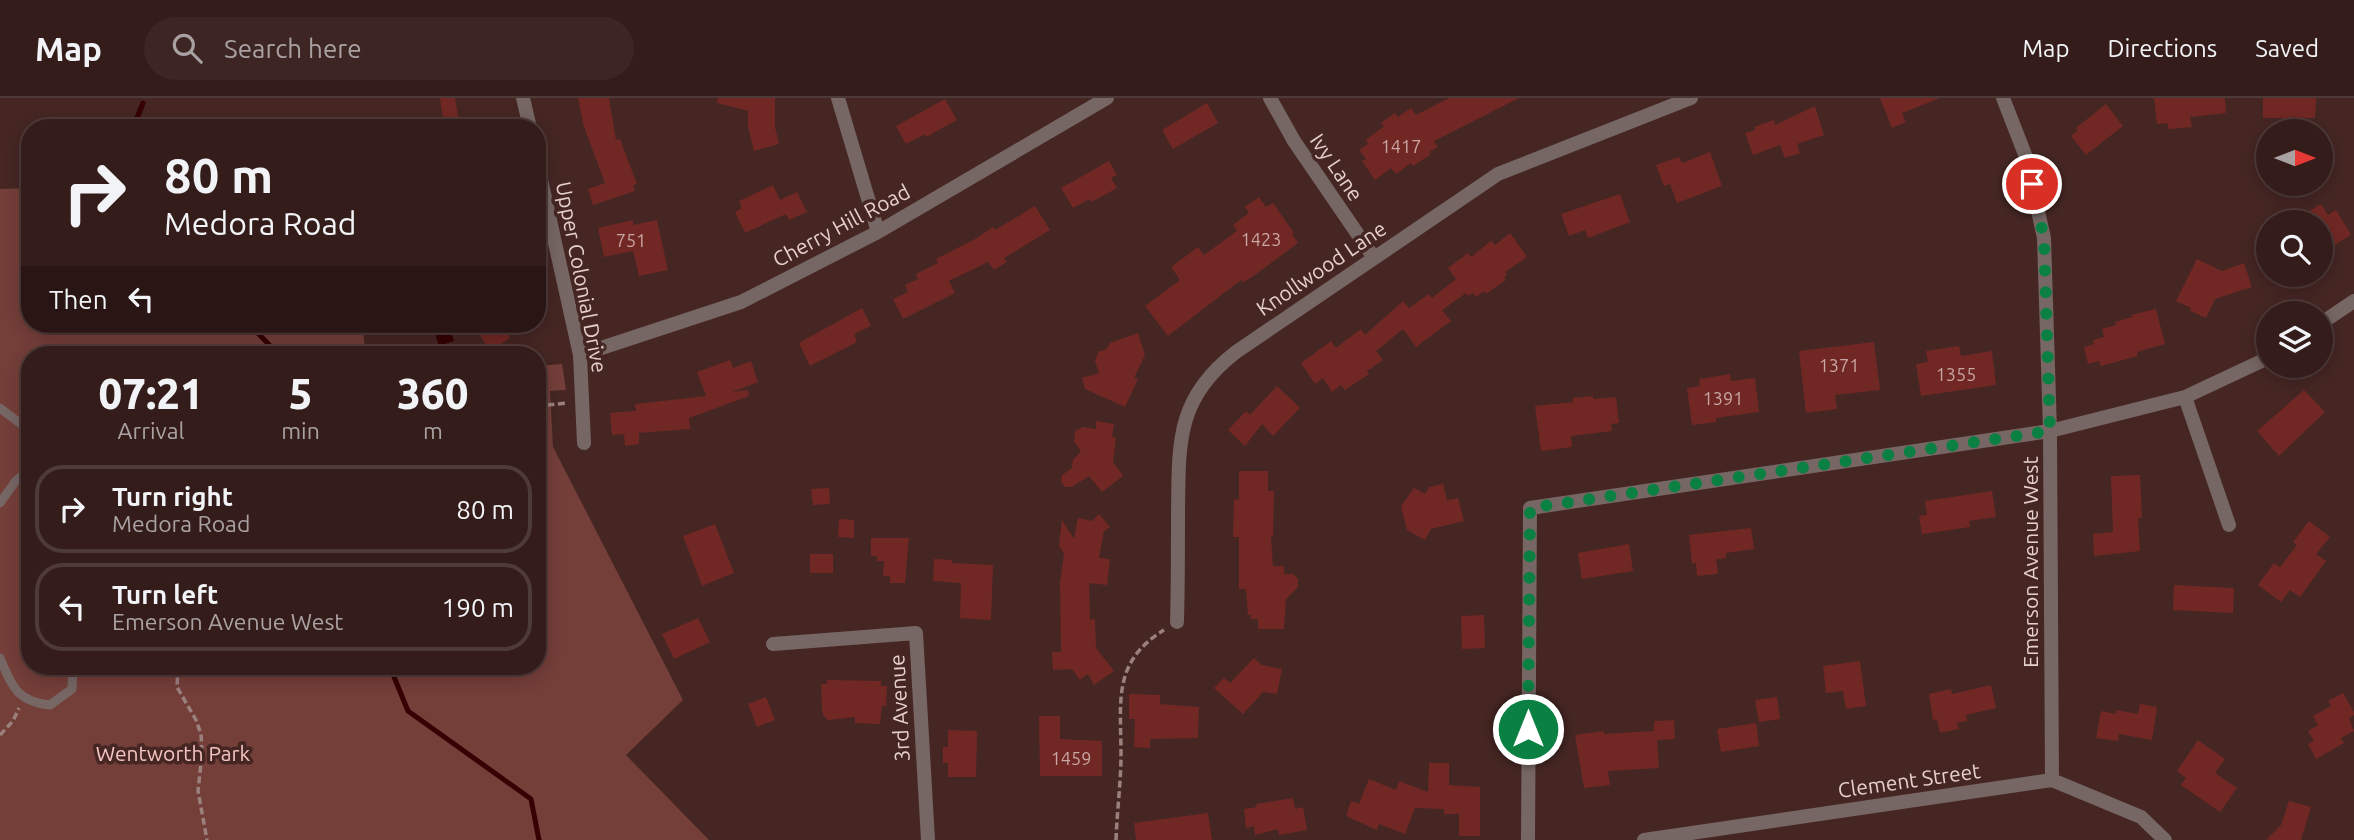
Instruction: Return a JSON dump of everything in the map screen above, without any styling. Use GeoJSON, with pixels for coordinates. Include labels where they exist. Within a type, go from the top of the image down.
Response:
{"type":"FeatureCollection","features":[{"type":"Feature","properties":{"kind":"street"},"geometry":{"type":"LineString","coordinates":[[523,98],[528,119]]}},
{"type":"Feature","properties":{"kind":"street"},"geometry":{"type":"LineString","coordinates":[[838,98],[878,232]]}},
{"type":"Feature","properties":{"kind":"street","name":"Cherry Hill Road"},"geometry":{"type":"LineString","coordinates":[[580,355],[741,302],[878,232],[1107,98]]}},
{"type":"Feature","properties":{"kind":"street","name":"Ivy Lane"},"geometry":{"type":"LineString","coordinates":[[1270,98],[1294,141],[1374,258]]}},
{"type":"Feature","properties":{"kind":"street","name":"Knollwood Lane"},"geometry":{"type":"LineString","coordinates":[[1177,622],[1180,442],[1188,412],[1202,384],[1236,352],[1498,174],[1691,98]]}},
{"type":"Feature","properties":{"kind":"street","name":"Emerson Avenue West"},"geometry":{"type":"LineString","coordinates":[[2003,98],[2026,157],[2044,238],[2050,431],[2052,780]]}},
{"type":"Feature","properties":{"kind":"street","name":"Upper Colonial Drive"},"geometry":{"type":"LineString","coordinates":[[546,202],[580,355],[583,443]]}},
{"type":"Feature","properties":{"kind":"street"},"geometry":{"type":"LineString","coordinates":[[2333,315],[2354,301]]}},
{"type":"Feature","properties":{"kind":"street"},"geometry":{"type":"LineString","coordinates":[[1528,840],[1530,508],[2050,431],[2185,397],[2256,364]]}},
{"type":"Feature","properties":{"kind":"street"},"geometry":{"type":"LineString","coordinates":[[2185,397],[2229,525]]}},
{"type":"Feature","properties":{"kind":"street","name":"3rd Avenue"},"geometry":{"type":"LineString","coordinates":[[774,644],[916,633],[928,840]]}},
{"type":"Feature","properties":{"kind":"street"},"geometry":{"type":"LineString","coordinates":[[2052,780],[2141,817],[2165,840]]}},
{"type":"Feature","properties":{"kind":"street","name":"Clement Street"},"geometry":{"type":"LineString","coordinates":[[1644,840],[2052,780]]}},
{"type":"Feature","properties":{"kind":"lane"},"geometry":{"type":"LineString","coordinates":[[0,408],[21,423]]}},
{"type":"Feature","properties":{"kind":"lane"},"geometry":{"type":"LineString","coordinates":[[0,503],[21,477]]}},
{"type":"Feature","properties":{"kind":"lane"},"geometry":{"type":"LineString","coordinates":[[0,658],[13,687],[32,703],[50,705],[72,689],[73,675]]}},
{"type":"Feature","properties":{"kind":"path"},"geometry":{"type":"LineString","coordinates":[[546,405],[583,402]]}},
{"type":"Feature","properties":{"kind":"path"},"geometry":{"type":"LineString","coordinates":[[1116,840],[1121,754],[1121,685],[1127,666],[1146,641],[1177,622]]}},
{"type":"Feature","properties":{"kind":"path"},"geometry":{"type":"LineString","coordinates":[[177,675],[177,687],[201,734],[198,791],[207,840]]}},
{"type":"Feature","properties":{"kind":"path"},"geometry":{"type":"LineString","coordinates":[[0,735],[13,721],[24,696]]}},
{"type":"Feature","properties":{"kind":"green space","name":"Wentworth Park"},"geometry":{"type":"Polygon","coordinates":[[[21,188],[21,333],[363,333],[365,346],[21,346],[21,675],[546,675],[546,365],[562,364],[566,390],[550,391],[553,447],[683,700],[626,755],[709,840],[0,840],[0,189],[21,188]]]}},
{"type":"Feature","properties":{"kind":"shaded area"},"geometry":{"type":"Polygon","coordinates":[[[435,333],[452,333],[454,341],[439,346],[435,333]]]}},
{"type":"Feature","properties":{"kind":"building"},"geometry":{"type":"Polygon","coordinates":[[[440,98],[455,98],[458,119],[443,119],[440,98]]]}},
{"type":"Feature","properties":{"kind":"building"},"geometry":{"type":"Polygon","coordinates":[[[578,98],[609,98],[616,140],[620,139],[637,184],[633,185],[635,191],[593,205],[588,189],[605,183],[584,127],[578,98]]]}},
{"type":"Feature","properties":{"kind":"building"},"geometry":{"type":"Polygon","coordinates":[[[718,98],[775,98],[775,127],[779,144],[754,151],[748,127],[748,111],[717,103],[718,98]]]}},
{"type":"Feature","properties":{"kind":"building"},"geometry":{"type":"Polygon","coordinates":[[[1449,98],[1519,98],[1434,141],[1438,147],[1413,166],[1411,163],[1396,174],[1391,168],[1375,180],[1362,161],[1366,159],[1359,150],[1368,144],[1366,140],[1384,126],[1381,123],[1395,113],[1398,117],[1411,108],[1416,115],[1449,98]]]}},
{"type":"Feature","properties":{"kind":"building"},"geometry":{"type":"Polygon","coordinates":[[[1880,98],[1938,99],[1902,113],[1906,122],[1892,128],[1880,98]]]}},
{"type":"Feature","properties":{"kind":"building"},"geometry":{"type":"Polygon","coordinates":[[[2154,98],[2225,98],[2226,113],[2190,117],[2192,127],[2168,129],[2168,123],[2157,124],[2154,98]]]}},
{"type":"Feature","properties":{"kind":"building"},"geometry":{"type":"Polygon","coordinates":[[[2263,98],[2316,98],[2315,118],[2263,118],[2263,98]]]}},
{"type":"Feature","properties":{"kind":"building"},"geometry":{"type":"Polygon","coordinates":[[[945,99],[957,120],[926,137],[925,134],[906,144],[896,126],[945,99]]]}},
{"type":"Feature","properties":{"kind":"building"},"geometry":{"type":"Polygon","coordinates":[[[1207,103],[1218,123],[1173,149],[1162,130],[1207,103]]]}},
{"type":"Feature","properties":{"kind":"building"},"geometry":{"type":"Polygon","coordinates":[[[2106,104],[2123,126],[2086,155],[2071,136],[2078,130],[2076,128],[2106,104]]]}},
{"type":"Feature","properties":{"kind":"building"},"geometry":{"type":"Polygon","coordinates":[[[1815,106],[1824,135],[1797,144],[1800,153],[1785,158],[1780,145],[1753,155],[1745,133],[1774,120],[1775,125],[1815,106]]]}},
{"type":"Feature","properties":{"kind":"building"},"geometry":{"type":"Polygon","coordinates":[[[1710,152],[1722,186],[1677,203],[1670,184],[1664,186],[1656,165],[1679,157],[1682,163],[1710,152]]]}},
{"type":"Feature","properties":{"kind":"building"},"geometry":{"type":"Polygon","coordinates":[[[1109,161],[1117,175],[1111,178],[1117,188],[1092,202],[1090,199],[1073,208],[1061,188],[1109,161]]]}},
{"type":"Feature","properties":{"kind":"building"},"geometry":{"type":"Polygon","coordinates":[[[773,185],[780,200],[797,192],[807,212],[789,220],[786,214],[745,233],[735,212],[742,208],[739,201],[773,185]]]}},
{"type":"Feature","properties":{"kind":"building"},"geometry":{"type":"Polygon","coordinates":[[[1620,194],[1630,222],[1588,238],[1585,230],[1569,236],[1561,214],[1620,194]]]}},
{"type":"Feature","properties":{"kind":"building"},"geometry":{"type":"Polygon","coordinates":[[[1259,197],[1266,207],[1273,203],[1298,243],[1252,277],[1243,282],[1241,280],[1168,336],[1145,306],[1180,280],[1171,267],[1198,247],[1204,255],[1237,231],[1233,225],[1249,213],[1245,207],[1259,197]]]}},
{"type":"Feature","properties":{"kind":"building"},"geometry":{"type":"Polygon","coordinates":[[[2321,204],[2325,210],[2311,210],[2321,204]]]}},
{"type":"Feature","properties":{"kind":"building"},"geometry":{"type":"Polygon","coordinates":[[[1035,206],[1050,230],[1004,258],[1007,262],[994,270],[988,262],[949,281],[955,293],[903,319],[893,299],[908,292],[905,285],[918,279],[916,274],[938,263],[936,259],[993,227],[995,230],[1035,206]]]}},
{"type":"Feature","properties":{"kind":"building"},"geometry":{"type":"Polygon","coordinates":[[[2336,210],[2351,235],[2333,246],[2333,212],[2336,210]]]}},
{"type":"Feature","properties":{"kind":"building"},"geometry":{"type":"Polygon","coordinates":[[[633,220],[633,225],[657,220],[668,270],[639,276],[633,251],[604,257],[598,228],[633,220]]]}},
{"type":"Feature","properties":{"kind":"building"},"geometry":{"type":"Polygon","coordinates":[[[1510,233],[1527,257],[1505,272],[1506,280],[1486,294],[1484,291],[1476,297],[1473,293],[1468,296],[1466,293],[1442,310],[1451,321],[1416,347],[1403,329],[1376,351],[1383,360],[1367,371],[1369,374],[1345,390],[1341,385],[1332,392],[1323,378],[1315,384],[1301,363],[1331,341],[1336,348],[1361,329],[1365,335],[1403,301],[1409,308],[1429,294],[1432,298],[1456,279],[1448,268],[1468,253],[1471,257],[1491,241],[1495,245],[1510,233]]]}},
{"type":"Feature","properties":{"kind":"building"},"geometry":{"type":"Polygon","coordinates":[[[2197,259],[2222,271],[2244,263],[2252,287],[2215,299],[2206,318],[2190,311],[2191,308],[2176,301],[2197,259]]]}},
{"type":"Feature","properties":{"kind":"building"},"geometry":{"type":"Polygon","coordinates":[[[862,308],[871,326],[854,334],[857,342],[810,366],[799,343],[862,308]]]}},
{"type":"Feature","properties":{"kind":"building"},"geometry":{"type":"Polygon","coordinates":[[[2156,309],[2165,344],[2137,352],[2138,356],[2101,366],[2099,361],[2088,364],[2084,347],[2094,344],[2093,340],[2104,337],[2102,329],[2116,325],[2115,322],[2132,317],[2131,315],[2156,309]]]}},
{"type":"Feature","properties":{"kind":"building"},"geometry":{"type":"Polygon","coordinates":[[[479,333],[508,333],[510,338],[498,346],[487,346],[479,333]]]}},
{"type":"Feature","properties":{"kind":"building"},"geometry":{"type":"Polygon","coordinates":[[[1138,333],[1145,355],[1125,407],[1085,389],[1082,378],[1099,373],[1095,361],[1099,351],[1106,350],[1110,343],[1138,333]]]}},
{"type":"Feature","properties":{"kind":"building"},"geometry":{"type":"Polygon","coordinates":[[[1874,342],[1880,390],[1835,395],[1837,409],[1806,413],[1799,351],[1874,342]]]}},
{"type":"Feature","properties":{"kind":"building"},"geometry":{"type":"Polygon","coordinates":[[[1959,346],[1961,356],[1992,351],[1996,385],[1921,396],[1916,364],[1928,362],[1926,351],[1959,346]]]}},
{"type":"Feature","properties":{"kind":"building"},"geometry":{"type":"Polygon","coordinates":[[[730,360],[733,368],[751,361],[758,382],[732,392],[748,390],[749,396],[689,418],[690,429],[639,433],[639,444],[625,446],[624,434],[612,435],[610,413],[636,411],[635,404],[706,396],[697,372],[730,360]]]}},
{"type":"Feature","properties":{"kind":"building"},"geometry":{"type":"Polygon","coordinates":[[[1730,374],[1731,381],[1755,378],[1759,412],[1716,418],[1716,422],[1692,425],[1687,388],[1700,386],[1699,379],[1730,374]]]}},
{"type":"Feature","properties":{"kind":"building"},"geometry":{"type":"Polygon","coordinates":[[[1277,386],[1300,408],[1273,436],[1262,424],[1245,446],[1228,430],[1246,411],[1250,415],[1277,386]]]}},
{"type":"Feature","properties":{"kind":"building"},"geometry":{"type":"Polygon","coordinates":[[[2304,390],[2325,412],[2279,456],[2257,431],[2304,390]]]}},
{"type":"Feature","properties":{"kind":"building"},"geometry":{"type":"Polygon","coordinates":[[[1593,396],[1593,399],[1616,397],[1619,423],[1611,424],[1612,431],[1571,436],[1572,447],[1541,451],[1535,406],[1573,402],[1573,398],[1593,396]]]}},
{"type":"Feature","properties":{"kind":"building"},"geometry":{"type":"Polygon","coordinates":[[[1096,421],[1114,424],[1112,437],[1116,438],[1113,462],[1123,476],[1102,492],[1089,476],[1072,487],[1065,487],[1061,481],[1062,475],[1072,468],[1073,460],[1081,451],[1074,442],[1075,431],[1083,427],[1096,429],[1096,421]]]}},
{"type":"Feature","properties":{"kind":"building"},"geometry":{"type":"Polygon","coordinates":[[[1239,471],[1268,471],[1268,491],[1274,491],[1271,537],[1273,566],[1284,566],[1284,574],[1293,574],[1298,579],[1298,587],[1286,599],[1284,629],[1258,629],[1258,619],[1251,619],[1251,615],[1248,615],[1246,589],[1239,589],[1239,537],[1233,537],[1234,499],[1239,500],[1239,471]]]}},
{"type":"Feature","properties":{"kind":"building"},"geometry":{"type":"Polygon","coordinates":[[[2140,475],[2140,551],[2094,556],[2093,534],[2113,532],[2111,476],[2140,475]]]}},
{"type":"Feature","properties":{"kind":"building"},"geometry":{"type":"Polygon","coordinates":[[[1443,484],[1447,500],[1458,498],[1464,521],[1431,529],[1425,540],[1407,530],[1401,506],[1414,488],[1425,494],[1429,487],[1443,484]]]}},
{"type":"Feature","properties":{"kind":"building"},"geometry":{"type":"Polygon","coordinates":[[[829,488],[830,504],[813,505],[811,489],[829,488]]]}},
{"type":"Feature","properties":{"kind":"building"},"geometry":{"type":"Polygon","coordinates":[[[1992,491],[1996,517],[1969,521],[1970,527],[1922,534],[1919,516],[1927,515],[1925,501],[1992,491]]]}},
{"type":"Feature","properties":{"kind":"building"},"geometry":{"type":"Polygon","coordinates":[[[1099,514],[1110,527],[1104,531],[1099,558],[1110,559],[1107,585],[1089,583],[1090,620],[1095,619],[1096,648],[1114,671],[1094,685],[1088,674],[1080,680],[1072,669],[1053,670],[1052,652],[1061,652],[1060,584],[1064,553],[1059,546],[1062,520],[1074,539],[1078,518],[1092,521],[1099,514]]]}},
{"type":"Feature","properties":{"kind":"building"},"geometry":{"type":"Polygon","coordinates":[[[839,519],[854,520],[854,538],[838,537],[839,519]]]}},
{"type":"Feature","properties":{"kind":"building"},"geometry":{"type":"Polygon","coordinates":[[[2309,521],[2330,537],[2316,554],[2326,561],[2300,597],[2290,590],[2281,602],[2258,585],[2274,563],[2280,567],[2297,545],[2293,542],[2309,521]]]}},
{"type":"Feature","properties":{"kind":"building"},"geometry":{"type":"Polygon","coordinates":[[[715,524],[734,573],[702,586],[683,536],[715,524]]]}},
{"type":"Feature","properties":{"kind":"building"},"geometry":{"type":"Polygon","coordinates":[[[1751,528],[1754,549],[1726,553],[1726,558],[1716,559],[1718,574],[1697,576],[1696,563],[1692,564],[1689,535],[1751,528]]]}},
{"type":"Feature","properties":{"kind":"building"},"geometry":{"type":"Polygon","coordinates":[[[871,538],[909,538],[905,583],[890,583],[890,576],[883,576],[884,561],[877,561],[877,556],[871,556],[871,538]]]}},
{"type":"Feature","properties":{"kind":"building"},"geometry":{"type":"Polygon","coordinates":[[[1629,544],[1633,571],[1582,579],[1578,553],[1629,544]]]}},
{"type":"Feature","properties":{"kind":"building"},"geometry":{"type":"Polygon","coordinates":[[[810,554],[833,554],[833,573],[810,573],[810,554]]]}},
{"type":"Feature","properties":{"kind":"building"},"geometry":{"type":"Polygon","coordinates":[[[934,559],[952,560],[952,563],[993,565],[991,620],[960,618],[961,583],[933,581],[934,559]]]}},
{"type":"Feature","properties":{"kind":"building"},"geometry":{"type":"Polygon","coordinates":[[[2174,585],[2234,588],[2233,613],[2173,610],[2174,585]]]}},
{"type":"Feature","properties":{"kind":"building"},"geometry":{"type":"Polygon","coordinates":[[[1484,615],[1485,648],[1462,649],[1461,616],[1484,615]]]}},
{"type":"Feature","properties":{"kind":"building"},"geometry":{"type":"Polygon","coordinates":[[[698,618],[710,642],[674,659],[662,634],[698,618]]]}},
{"type":"Feature","properties":{"kind":"building"},"geometry":{"type":"Polygon","coordinates":[[[1254,658],[1262,665],[1282,669],[1277,694],[1263,692],[1243,714],[1214,688],[1224,678],[1230,683],[1254,658]]]}},
{"type":"Feature","properties":{"kind":"building"},"geometry":{"type":"Polygon","coordinates":[[[1860,661],[1866,706],[1846,709],[1843,691],[1826,693],[1823,666],[1860,661]]]}},
{"type":"Feature","properties":{"kind":"building"},"geometry":{"type":"Polygon","coordinates":[[[827,680],[881,681],[881,686],[887,686],[886,706],[882,706],[880,724],[855,723],[855,717],[828,720],[822,710],[821,684],[827,684],[827,680]]]}},
{"type":"Feature","properties":{"kind":"building"},"geometry":{"type":"Polygon","coordinates":[[[1991,685],[1996,708],[1966,715],[1967,721],[1957,723],[1959,729],[1940,733],[1937,719],[1933,720],[1929,694],[1951,689],[1952,694],[1991,685]]]}},
{"type":"Feature","properties":{"kind":"building"},"geometry":{"type":"Polygon","coordinates":[[[2343,693],[2354,712],[2349,718],[2354,731],[2341,738],[2344,743],[2316,759],[2308,744],[2314,741],[2308,731],[2318,725],[2313,716],[2331,706],[2328,701],[2343,693]]]}},
{"type":"Feature","properties":{"kind":"building"},"geometry":{"type":"Polygon","coordinates":[[[1129,694],[1160,695],[1160,704],[1199,707],[1198,738],[1150,739],[1150,748],[1134,747],[1135,719],[1129,719],[1129,694]]]}},
{"type":"Feature","properties":{"kind":"building"},"geometry":{"type":"Polygon","coordinates":[[[766,697],[775,720],[757,727],[748,704],[766,697]]]}},
{"type":"Feature","properties":{"kind":"building"},"geometry":{"type":"Polygon","coordinates":[[[1777,697],[1780,719],[1759,722],[1755,700],[1777,697]]]}},
{"type":"Feature","properties":{"kind":"building"},"geometry":{"type":"Polygon","coordinates":[[[2140,704],[2157,707],[2152,740],[2119,734],[2118,741],[2096,738],[2101,711],[2115,714],[2116,710],[2138,714],[2140,704]]]}},
{"type":"Feature","properties":{"kind":"building"},"geometry":{"type":"Polygon","coordinates":[[[1039,716],[1060,716],[1060,739],[1102,741],[1102,776],[1040,776],[1039,716]]]}},
{"type":"Feature","properties":{"kind":"building"},"geometry":{"type":"Polygon","coordinates":[[[1674,720],[1675,739],[1657,740],[1659,768],[1608,771],[1610,785],[1584,788],[1575,735],[1604,731],[1604,734],[1654,731],[1654,721],[1674,720]]]}},
{"type":"Feature","properties":{"kind":"building"},"geometry":{"type":"Polygon","coordinates":[[[1756,723],[1759,746],[1721,752],[1717,729],[1756,723]]]}},
{"type":"Feature","properties":{"kind":"building"},"geometry":{"type":"Polygon","coordinates":[[[948,730],[977,731],[976,777],[948,777],[948,763],[943,763],[943,747],[948,747],[948,730]]]}},
{"type":"Feature","properties":{"kind":"building"},"geometry":{"type":"Polygon","coordinates":[[[2198,740],[2225,759],[2215,773],[2237,788],[2220,812],[2181,785],[2186,778],[2177,771],[2198,740]]]}},
{"type":"Feature","properties":{"kind":"building"},"geometry":{"type":"Polygon","coordinates":[[[1429,763],[1449,763],[1449,785],[1480,787],[1480,836],[1459,836],[1459,814],[1444,814],[1444,809],[1415,808],[1405,834],[1379,824],[1377,830],[1346,816],[1351,801],[1359,804],[1369,779],[1396,790],[1399,781],[1428,792],[1429,763]]]}},
{"type":"Feature","properties":{"kind":"building"},"geometry":{"type":"Polygon","coordinates":[[[1293,798],[1295,809],[1303,807],[1307,830],[1279,835],[1278,829],[1255,835],[1254,826],[1246,828],[1244,809],[1257,807],[1256,804],[1293,798]]]}},
{"type":"Feature","properties":{"kind":"building"},"geometry":{"type":"Polygon","coordinates":[[[2289,801],[2311,807],[2301,840],[2266,840],[2281,825],[2289,801]]]}},
{"type":"Feature","properties":{"kind":"building"},"geometry":{"type":"Polygon","coordinates":[[[1208,813],[1212,840],[1136,840],[1134,823],[1208,813]]]}},
{"type":"Feature","properties":{"kind":"waterway"},"geometry":{"type":"LineString","coordinates":[[137,119],[143,103]]}},
{"type":"Feature","properties":{"kind":"waterway"},"geometry":{"type":"LineString","coordinates":[[258,333],[270,346]]}},
{"type":"Feature","properties":{"kind":"waterway"},"geometry":{"type":"LineString","coordinates":[[393,675],[408,711],[531,799],[539,840]]}},
{"type":"Feature","properties":{"kind":"route"},"geometry":{"type":"LineString","coordinates":[[1528,729],[1530,508],[2050,431],[2044,238],[2032,184]]}}]}
